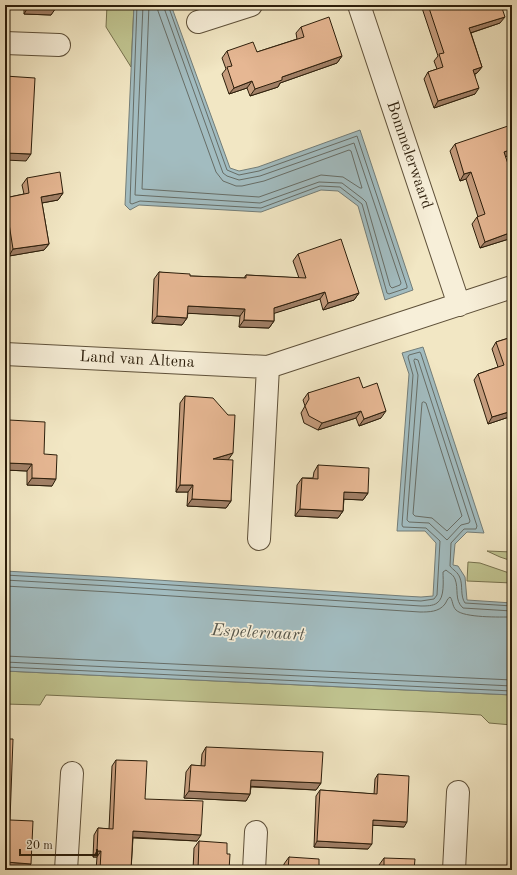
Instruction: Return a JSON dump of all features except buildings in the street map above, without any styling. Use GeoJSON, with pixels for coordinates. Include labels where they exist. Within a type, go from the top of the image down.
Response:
{"type":"FeatureCollection","features":[{"type":"Feature","properties":{"kind":"street"},"geometry":{"type":"LineString","coordinates":[[198,22],[251,5]]}},
{"type":"Feature","properties":{"kind":"street","name":"Bommelerwaard"},"geometry":{"type":"LineString","coordinates":[[359,5],[459,305]]}},
{"type":"Feature","properties":{"kind":"street"},"geometry":{"type":"LineString","coordinates":[[5,43],[59,45]]}},
{"type":"Feature","properties":{"kind":"street","name":"Land van Altena"},"geometry":{"type":"LineString","coordinates":[[5,354],[268,367],[512,287]]}},
{"type":"Feature","properties":{"kind":"street"},"geometry":{"type":"LineString","coordinates":[[259,539],[268,367]]}},
{"type":"Feature","properties":{"kind":"street"},"geometry":{"type":"LineString","coordinates":[[66,870],[72,773]]}},
{"type":"Feature","properties":{"kind":"street"},"geometry":{"type":"LineString","coordinates":[[454,870],[458,792]]}},
{"type":"Feature","properties":{"kind":"street"},"geometry":{"type":"LineString","coordinates":[[254,870],[256,832]]}},
{"type":"Feature","properties":{"kind":"green space"},"geometry":{"type":"Polygon","coordinates":[[[107,5],[134,5],[131,67],[106,27],[107,5]]]}},
{"type":"Feature","properties":{"kind":"green space"},"geometry":{"type":"Polygon","coordinates":[[[487,551],[512,552],[512,561],[500,557],[487,551]]]}},
{"type":"Feature","properties":{"kind":"green space"},"geometry":{"type":"Polygon","coordinates":[[[468,562],[480,563],[512,574],[512,583],[467,581],[468,562]]]}},
{"type":"Feature","properties":{"kind":"green space"},"geometry":{"type":"Polygon","coordinates":[[[5,671],[512,695],[512,725],[489,723],[481,715],[46,695],[40,705],[5,704],[5,671]]]}},
{"type":"Feature","properties":{"kind":"water"},"geometry":{"type":"Polygon","coordinates":[[[134,5],[171,5],[230,168],[239,171],[258,167],[360,130],[413,290],[385,300],[358,206],[338,191],[321,190],[261,212],[139,205],[130,210],[125,205],[134,5]]]}},
{"type":"Feature","properties":{"kind":"water","name":"Espelervaart"},"geometry":{"type":"Polygon","coordinates":[[[423,347],[484,533],[467,532],[455,544],[453,565],[458,566],[465,577],[467,600],[512,603],[512,695],[5,671],[5,571],[403,596],[433,596],[436,543],[425,531],[397,531],[409,374],[402,353],[423,347]]]}}]}
